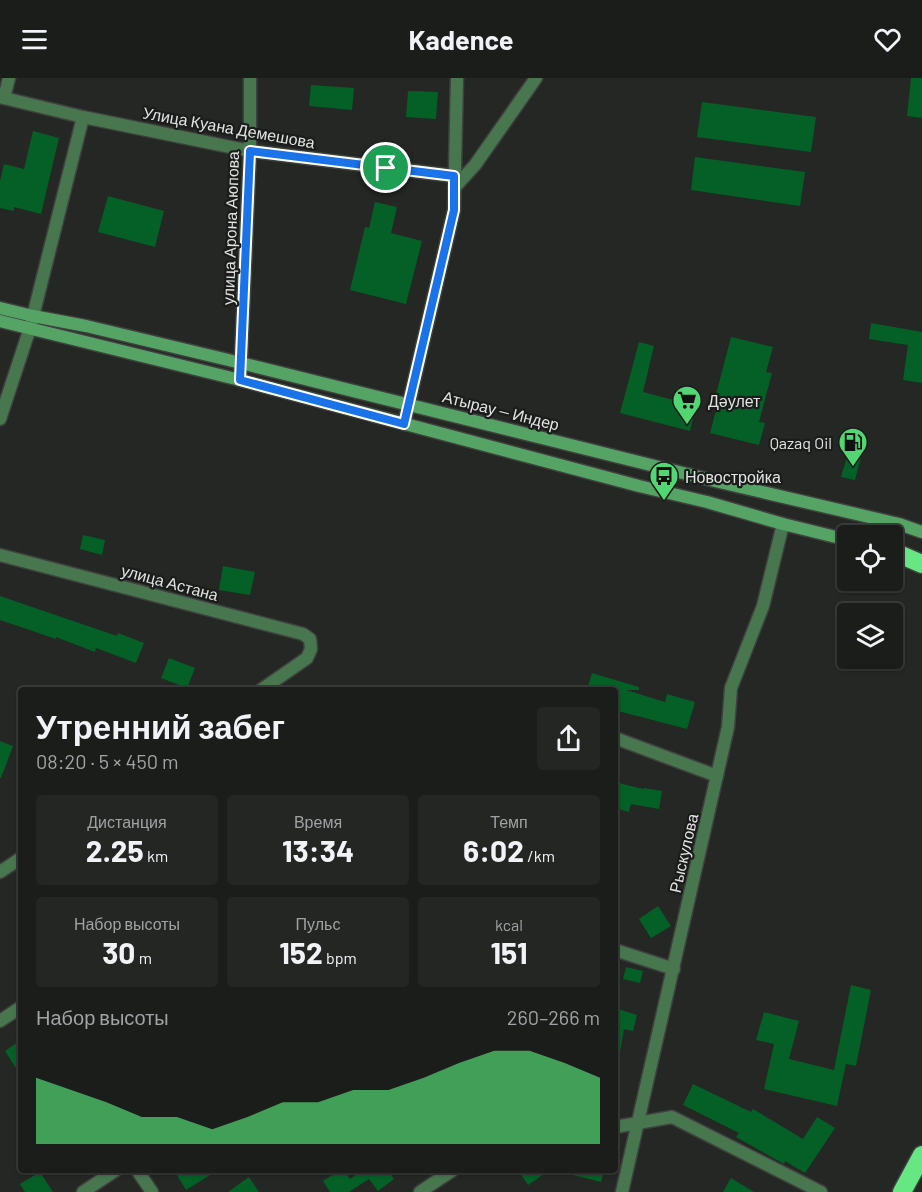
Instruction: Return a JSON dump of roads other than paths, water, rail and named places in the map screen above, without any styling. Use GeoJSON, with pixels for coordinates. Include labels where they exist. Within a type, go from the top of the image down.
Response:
{"type":"FeatureCollection","features":[{"type":"Feature","properties":{"kind":"highway"},"geometry":{"type":"LineString","coordinates":[[903,555],[922,562]]}},
{"type":"Feature","properties":{"kind":"highway"},"geometry":{"type":"LineString","coordinates":[[902,1192],[918,1177],[922,1155]]}},
{"type":"Feature","properties":{"kind":"main road","name":"Атырау — Индер"},"geometry":{"type":"LineString","coordinates":[[0,308],[31,322],[240,380],[837,537]]}},
{"type":"Feature","properties":{"kind":"main road","name":"Атырау — Индер"},"geometry":{"type":"LineString","coordinates":[[0,321],[86,326],[889,522],[922,532]]}},
{"type":"Feature","properties":{"kind":"street"},"geometry":{"type":"LineString","coordinates":[[2,97],[9,78]]}},
{"type":"Feature","properties":{"kind":"street","name":"улица Арона Аюпова"},"geometry":{"type":"LineString","coordinates":[[240,380],[250,151],[250,78]]}},
{"type":"Feature","properties":{"kind":"street"},"geometry":{"type":"LineString","coordinates":[[404,424],[454,210],[457,78]]}},
{"type":"Feature","properties":{"kind":"street"},"geometry":{"type":"LineString","coordinates":[[454,182],[475,165],[536,78]]}},
{"type":"Feature","properties":{"kind":"street","name":"Улица Куана Демешова"},"geometry":{"type":"LineString","coordinates":[[2,97],[83,117],[250,151],[454,182]]}},
{"type":"Feature","properties":{"kind":"street"},"geometry":{"type":"LineString","coordinates":[[0,419],[31,322],[83,117]]}},
{"type":"Feature","properties":{"kind":"street","name":"Рыскулова"},"geometry":{"type":"LineString","coordinates":[[622,1192],[728,727],[731,688],[763,606],[783,524]]}},
{"type":"Feature","properties":{"kind":"street","name":"улица Астана"},"geometry":{"type":"LineString","coordinates":[[0,555],[303,634],[310,639],[311,649],[307,658],[265,687]]}},
{"type":"Feature","properties":{"kind":"street"},"geometry":{"type":"LineString","coordinates":[[618,739],[717,776]]}},
{"type":"Feature","properties":{"kind":"street"},"geometry":{"type":"LineString","coordinates":[[0,872],[18,860]]}},
{"type":"Feature","properties":{"kind":"street"},"geometry":{"type":"LineString","coordinates":[[618,951],[674,969]]}},
{"type":"Feature","properties":{"kind":"street"},"geometry":{"type":"LineString","coordinates":[[0,1021],[18,1009]]}},
{"type":"Feature","properties":{"kind":"street"},"geometry":{"type":"LineString","coordinates":[[618,1127],[672,1117],[821,1192]]}},
{"type":"Feature","properties":{"kind":"street"},"geometry":{"type":"LineString","coordinates":[[83,1192],[112,1173]]}},
{"type":"Feature","properties":{"kind":"street"},"geometry":{"type":"LineString","coordinates":[[138,1173],[152,1192]]}},
{"type":"Feature","properties":{"kind":"street"},"geometry":{"type":"LineString","coordinates":[[420,1192],[448,1173]]}},
{"type":"Feature","properties":{"kind":"place","name":"Дәулет"},"geometry":{"type":"Point","coordinates":[687,426]}},
{"type":"Feature","properties":{"kind":"place","name":"Qazaq Oil"},"geometry":{"type":"Point","coordinates":[853,468]}},
{"type":"Feature","properties":{"kind":"place","name":"Новостройка"},"geometry":{"type":"Point","coordinates":[664,502]}}]}
